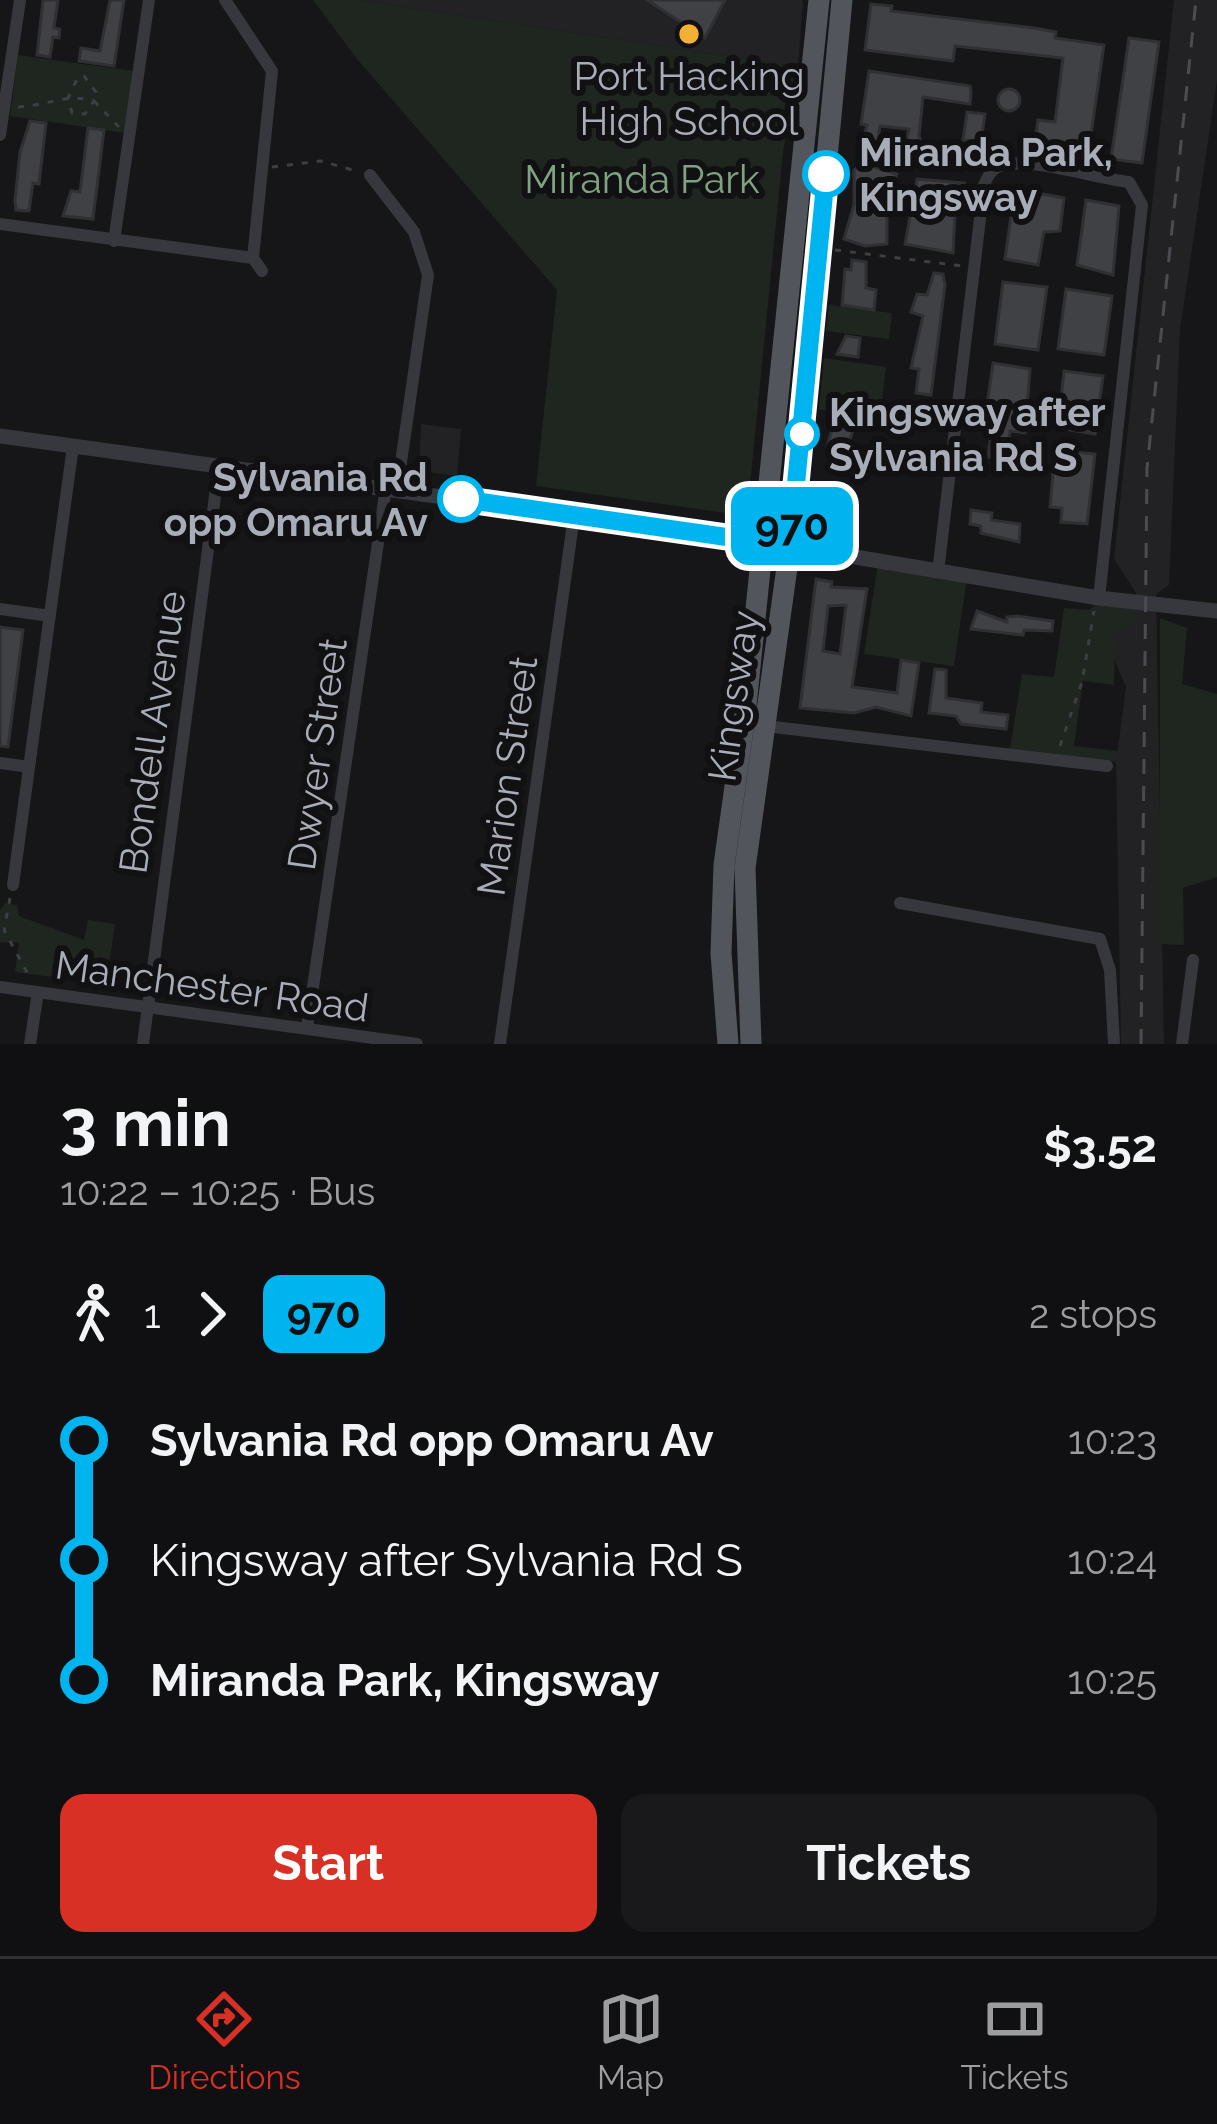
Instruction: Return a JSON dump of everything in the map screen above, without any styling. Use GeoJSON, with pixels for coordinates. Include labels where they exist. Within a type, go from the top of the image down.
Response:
{"type":"FeatureCollection","features":[{"type":"Feature","properties":{"kind":"main road","name":"Kingsway"},"geometry":{"type":"LineString","coordinates":[[728,1044],[721,914],[819,0]]}},
{"type":"Feature","properties":{"kind":"main road","name":"Kingsway"},"geometry":{"type":"LineString","coordinates":[[751,1044],[746,868],[790,546],[842,0]]}},
{"type":"Feature","properties":{"kind":"main road"},"geometry":{"type":"LineString","coordinates":[[762,541],[790,546]]}},
{"type":"Feature","properties":{"kind":"street"},"geometry":{"type":"LineString","coordinates":[[0,136],[20,0]]}},
{"type":"Feature","properties":{"kind":"street"},"geometry":{"type":"LineString","coordinates":[[114,241],[149,0]]}},
{"type":"Feature","properties":{"kind":"street"},"geometry":{"type":"LineString","coordinates":[[225,0],[272,70],[254,258],[262,272]]}},
{"type":"Feature","properties":{"kind":"street"},"geometry":{"type":"LineString","coordinates":[[938,572],[984,185],[996,167],[1005,164],[1076,173],[1129,182],[1142,205],[1099,598]]}},
{"type":"Feature","properties":{"kind":"street","name":"Dwyer Street"},"geometry":{"type":"LineString","coordinates":[[307,1028],[428,275],[414,232],[370,175]]}},
{"type":"Feature","properties":{"kind":"street"},"geometry":{"type":"LineString","coordinates":[[0,224],[254,258]]}},
{"type":"Feature","properties":{"kind":"street"},"geometry":{"type":"LineString","coordinates":[[0,436],[762,541]]}},
{"type":"Feature","properties":{"kind":"street"},"geometry":{"type":"LineString","coordinates":[[13,885],[73,446]]}},
{"type":"Feature","properties":{"kind":"street","name":"Bondell Avenue"},"geometry":{"type":"LineString","coordinates":[[143,1044],[220,466]]}},
{"type":"Feature","properties":{"kind":"street","name":"Marion Street"},"geometry":{"type":"LineString","coordinates":[[500,1044],[574,516]]}},
{"type":"Feature","properties":{"kind":"street"},"geometry":{"type":"LineString","coordinates":[[790,546],[1099,598],[1217,611]]}},
{"type":"Feature","properties":{"kind":"street"},"geometry":{"type":"LineString","coordinates":[[0,609],[50,616]]}},
{"type":"Feature","properties":{"kind":"street"},"geometry":{"type":"LineString","coordinates":[[765,726],[1107,766]]}},
{"type":"Feature","properties":{"kind":"street"},"geometry":{"type":"LineString","coordinates":[[0,763],[29,767]]}},
{"type":"Feature","properties":{"kind":"street"},"geometry":{"type":"LineString","coordinates":[[900,903],[1100,939],[1110,970],[1114,1044]]}},
{"type":"Feature","properties":{"kind":"street"},"geometry":{"type":"LineString","coordinates":[[1182,1044],[1193,960]]}},
{"type":"Feature","properties":{"kind":"street","name":"Manchester Road"},"geometry":{"type":"LineString","coordinates":[[0,987],[416,1044]]}},
{"type":"Feature","properties":{"kind":"street"},"geometry":{"type":"LineString","coordinates":[[31,1044],[38,992]]}},
{"type":"Feature","properties":{"kind":"path"},"geometry":{"type":"LineString","coordinates":[[84,76],[96,92],[94,101],[85,114],[72,112],[68,98],[78,77],[84,76]]}},
{"type":"Feature","properties":{"kind":"path"},"geometry":{"type":"LineString","coordinates":[[4,106],[36,106],[68,98],[94,101],[129,139]]}},
{"type":"Feature","properties":{"kind":"path"},"geometry":{"type":"LineString","coordinates":[[265,166],[321,161],[370,175]]}},
{"type":"Feature","properties":{"kind":"path"},"geometry":{"type":"LineString","coordinates":[[833,250],[974,268]]}},
{"type":"Feature","properties":{"kind":"path"},"geometry":{"type":"LineString","coordinates":[[1052,759],[1082,682],[1099,598]]}},
{"type":"Feature","properties":{"kind":"path"},"geometry":{"type":"LineString","coordinates":[[13,885],[2,930],[38,992]]}},
{"type":"Feature","properties":{"kind":"shaded area","name":"Port Hacking High School"},"geometry":{"type":"Polygon","coordinates":[[[358,0],[803,0],[798,67],[358,0]]]}},
{"type":"Feature","properties":{"kind":"shaded area"},"geometry":{"type":"Polygon","coordinates":[[[1174,0],[1217,0],[1217,80],[1180,330],[1169,585],[1156,594],[1164,1044],[1121,1044],[1116,762],[1126,687],[1112,654],[1108,608],[1135,610],[1136,593],[1114,559],[1174,0]]]}},
{"type":"Feature","properties":{"kind":"shaded area"},"geometry":{"type":"Polygon","coordinates":[[[421,424],[461,429],[457,476],[419,471],[421,424]]]}},
{"type":"Feature","properties":{"kind":"green space","name":"Miranda Park"},"geometry":{"type":"Polygon","coordinates":[[[313,0],[358,0],[798,67],[783,152],[747,516],[536,486],[557,290],[357,59],[313,0]]]}},
{"type":"Feature","properties":{"kind":"green space"},"geometry":{"type":"Polygon","coordinates":[[[18,55],[133,71],[125,133],[10,116],[18,55]]]}},
{"type":"Feature","properties":{"kind":"green space"},"geometry":{"type":"Polygon","coordinates":[[[829,305],[892,313],[889,339],[826,331],[829,305]]]}},
{"type":"Feature","properties":{"kind":"green space"},"geometry":{"type":"Polygon","coordinates":[[[824,358],[886,367],[880,418],[819,409],[824,358]]]}},
{"type":"Feature","properties":{"kind":"green space"},"geometry":{"type":"Polygon","coordinates":[[[878,563],[967,577],[954,666],[864,654],[878,563]]]}},
{"type":"Feature","properties":{"kind":"green space"},"geometry":{"type":"Polygon","coordinates":[[[1100,600],[1137,603],[1135,621],[1115,632],[1114,685],[1083,681],[1074,746],[1118,751],[1116,762],[1010,749],[1022,674],[1054,677],[1064,608],[1089,610],[1100,600]]]}},
{"type":"Feature","properties":{"kind":"green space"},"geometry":{"type":"Polygon","coordinates":[[[1160,618],[1187,628],[1182,684],[1217,694],[1217,877],[1183,888],[1184,945],[1160,944],[1160,618]]]}},
{"type":"Feature","properties":{"kind":"green space"},"geometry":{"type":"Polygon","coordinates":[[[5,903],[17,905],[19,916],[84,940],[88,920],[115,924],[106,984],[15,972],[19,943],[0,942],[0,910],[5,903]]]}},
{"type":"Feature","properties":{"kind":"building"},"geometry":{"type":"Polygon","coordinates":[[[43,0],[58,0],[54,28],[60,29],[59,38],[53,37],[50,57],[37,55],[43,0]]]}},
{"type":"Feature","properties":{"kind":"building"},"geometry":{"type":"Polygon","coordinates":[[[110,0],[124,0],[114,66],[79,61],[81,48],[100,51],[110,0]]]}},
{"type":"Feature","properties":{"kind":"building"},"geometry":{"type":"Polygon","coordinates":[[[647,0],[725,0],[705,38],[647,0]]]}},
{"type":"Feature","properties":{"kind":"building"},"geometry":{"type":"Polygon","coordinates":[[[871,4],[892,6],[891,11],[1034,28],[1056,32],[1055,38],[1104,45],[1088,155],[1034,148],[1038,120],[1055,122],[1063,58],[955,46],[953,61],[865,50],[871,4]]]}},
{"type":"Feature","properties":{"kind":"building"},"geometry":{"type":"Polygon","coordinates":[[[1129,38],[1159,42],[1142,163],[1111,159],[1129,38]]]}},
{"type":"Feature","properties":{"kind":"building"},"geometry":{"type":"Polygon","coordinates":[[[869,71],[970,86],[971,92],[970,104],[923,97],[919,136],[921,142],[968,144],[966,163],[920,156],[916,157],[933,167],[902,163],[909,129],[880,126],[874,167],[897,174],[887,207],[887,244],[865,246],[844,239],[854,204],[854,170],[870,159],[859,157],[867,125],[861,124],[869,71]]]}},
{"type":"Feature","properties":{"kind":"building"},"geometry":{"type":"Polygon","coordinates":[[[1009,89],[1020,100],[1009,111],[998,100],[1009,89]]]}},
{"type":"Feature","properties":{"kind":"building"},"geometry":{"type":"Polygon","coordinates":[[[967,112],[985,114],[981,142],[963,140],[967,112]]]}},
{"type":"Feature","properties":{"kind":"building"},"geometry":{"type":"Polygon","coordinates":[[[30,121],[46,123],[39,184],[33,183],[29,211],[16,210],[20,152],[30,121]]]}},
{"type":"Feature","properties":{"kind":"building"},"geometry":{"type":"Polygon","coordinates":[[[88,128],[104,130],[93,219],[63,216],[71,191],[80,192],[88,128]]]}},
{"type":"Feature","properties":{"kind":"building"},"geometry":{"type":"Polygon","coordinates":[[[917,179],[964,183],[956,194],[953,253],[905,244],[917,179]]]}},
{"type":"Feature","properties":{"kind":"building"},"geometry":{"type":"Polygon","coordinates":[[[1014,195],[1064,198],[1060,231],[1044,232],[1038,265],[1005,259],[1014,195]]]}},
{"type":"Feature","properties":{"kind":"building"},"geometry":{"type":"Polygon","coordinates":[[[1086,200],[1119,206],[1113,275],[1077,265],[1086,200]]]}},
{"type":"Feature","properties":{"kind":"building"},"geometry":{"type":"Polygon","coordinates":[[[852,260],[866,262],[866,288],[876,290],[874,310],[842,305],[845,269],[851,270],[852,260]]]}},
{"type":"Feature","properties":{"kind":"building"},"geometry":{"type":"Polygon","coordinates":[[[934,273],[943,274],[945,285],[931,395],[916,393],[919,369],[911,368],[923,316],[911,312],[917,294],[927,295],[934,273]]]}},
{"type":"Feature","properties":{"kind":"building"},"geometry":{"type":"Polygon","coordinates":[[[1003,282],[1047,287],[1038,350],[995,344],[1003,282]]]}},
{"type":"Feature","properties":{"kind":"building"},"geometry":{"type":"Polygon","coordinates":[[[1066,289],[1112,296],[1104,355],[1058,349],[1066,289]]]}},
{"type":"Feature","properties":{"kind":"building"},"geometry":{"type":"Polygon","coordinates":[[[846,336],[860,338],[858,357],[837,354],[846,336]]]}},
{"type":"Feature","properties":{"kind":"building"},"geometry":{"type":"Polygon","coordinates":[[[993,363],[1030,369],[1025,433],[1010,431],[1007,458],[988,457],[992,426],[984,426],[993,363]]]}},
{"type":"Feature","properties":{"kind":"building"},"geometry":{"type":"Polygon","coordinates":[[[1064,371],[1103,376],[1095,434],[1058,428],[1064,371]]]}},
{"type":"Feature","properties":{"kind":"building"},"geometry":{"type":"Polygon","coordinates":[[[835,419],[855,422],[845,458],[830,456],[827,447],[835,419]]]}},
{"type":"Feature","properties":{"kind":"building"},"geometry":{"type":"Polygon","coordinates":[[[1055,450],[1095,454],[1087,524],[1061,522],[1062,508],[1050,507],[1055,450]]]}},
{"type":"Feature","properties":{"kind":"building"},"geometry":{"type":"Polygon","coordinates":[[[971,510],[992,513],[991,520],[1020,524],[1019,542],[981,533],[981,526],[970,524],[971,510]]]}},
{"type":"Feature","properties":{"kind":"building"},"geometry":{"type":"Polygon","coordinates":[[[816,579],[832,582],[831,587],[867,589],[852,687],[897,693],[901,660],[919,663],[911,716],[876,707],[854,713],[800,708],[816,579]],[[846,605],[828,606],[823,651],[840,654],[846,605]]]}},
{"type":"Feature","properties":{"kind":"building"},"geometry":{"type":"Polygon","coordinates":[[[977,611],[1007,622],[1007,617],[1017,616],[1053,621],[1052,631],[1024,630],[1023,635],[971,629],[977,611]]]}},
{"type":"Feature","properties":{"kind":"building"},"geometry":{"type":"Polygon","coordinates":[[[0,627],[23,630],[8,747],[0,746],[0,627]]]}},
{"type":"Feature","properties":{"kind":"building"},"geometry":{"type":"Polygon","coordinates":[[[935,669],[946,670],[946,698],[982,703],[981,712],[1008,715],[1006,729],[961,724],[956,716],[929,713],[935,669]]]}},
{"type":"Feature","properties":{"kind":"railway"},"geometry":{"type":"LineString","coordinates":[[1141,1044],[1147,468],[1196,0]]}},
{"type":"Feature","properties":{"kind":"bus line","name":"970"},"geometry":{"type":"LineString","coordinates":[[461,499],[790,546],[826,174]]}},
{"type":"Feature","properties":{"kind":"place","name":"Port Hacking High School"},"geometry":{"type":"Point","coordinates":[689,34]}},
{"type":"Feature","properties":{"kind":"place","name":"Miranda Park, Kingsway"},"geometry":{"type":"Point","coordinates":[826,174]}},
{"type":"Feature","properties":{"kind":"place","name":"Kingsway after Sylvania Rd S"},"geometry":{"type":"Point","coordinates":[802,434]}},
{"type":"Feature","properties":{"kind":"place","name":"Sylvania Rd opp Omaru Av"},"geometry":{"type":"Point","coordinates":[461,499]}}]}
